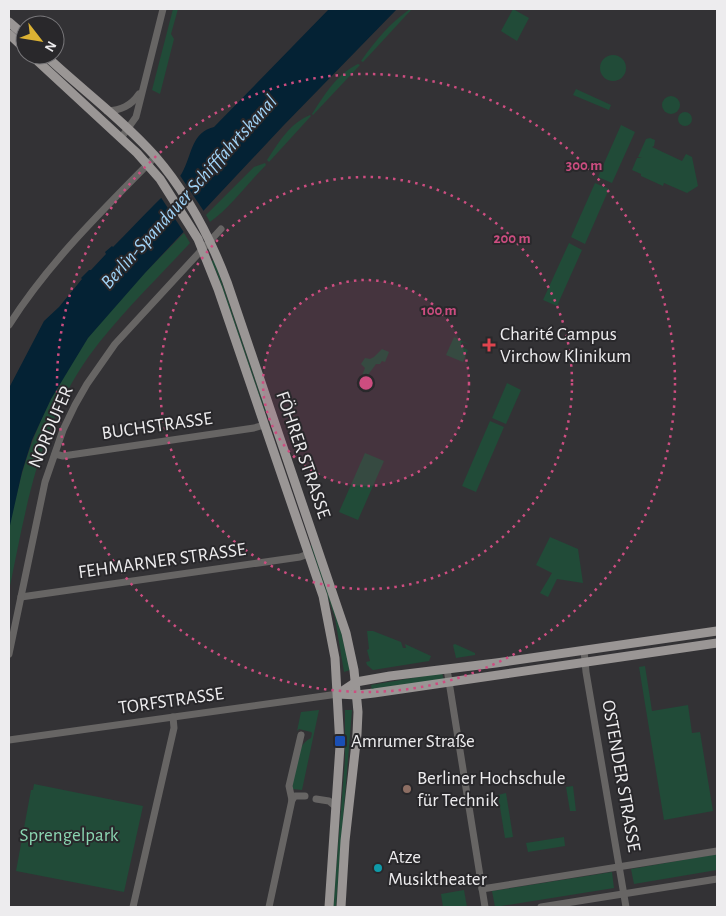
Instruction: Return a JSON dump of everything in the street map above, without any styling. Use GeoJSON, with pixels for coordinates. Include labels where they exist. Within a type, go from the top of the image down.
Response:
{"type":"FeatureCollection","features":[{"type":"Feature","properties":{"kind":"main road"},"geometry":{"type":"LineString","coordinates":[[44,65],[75,89]]}},
{"type":"Feature","properties":{"kind":"main road"},"geometry":{"type":"LineString","coordinates":[[54,65],[75,89]]}},
{"type":"Feature","properties":{"kind":"main road","name":"FÖHRER STRASSE"},"geometry":{"type":"LineString","coordinates":[[75,89],[107,111],[128,129],[155,157],[167,172],[211,240],[341,616],[351,653],[357,695],[357,734],[345,841],[341,907]]}},
{"type":"Feature","properties":{"kind":"main road","name":"FÖHRER STRASSE"},"geometry":{"type":"LineString","coordinates":[[75,89],[160,179],[197,237],[218,289],[322,596],[335,658],[340,746],[329,907]]}},
{"type":"Feature","properties":{"kind":"main road"},"geometry":{"type":"LineString","coordinates":[[338,694],[356,682],[717,631]]}},
{"type":"Feature","properties":{"kind":"main road"},"geometry":{"type":"LineString","coordinates":[[338,694],[357,695],[717,643]]}},
{"type":"Feature","properties":{"kind":"street"},"geometry":{"type":"LineString","coordinates":[[121,138],[136,117],[163,9]]}},
{"type":"Feature","properties":{"kind":"street"},"geometry":{"type":"LineString","coordinates":[[107,111],[130,105],[142,90]]}},
{"type":"Feature","properties":{"kind":"street"},"geometry":{"type":"LineString","coordinates":[[9,325],[31,292],[54,263],[155,157]]}},
{"type":"Feature","properties":{"kind":"street","name":"NORDUFER"},"geometry":{"type":"LineString","coordinates":[[9,654],[40,504],[55,454],[75,405],[115,344],[221,229]]}},
{"type":"Feature","properties":{"kind":"street","name":"BUCHSTRASSE"},"geometry":{"type":"LineString","coordinates":[[55,454],[62,456],[264,425]]}},
{"type":"Feature","properties":{"kind":"street","name":"FEHMARNER STRASSE"},"geometry":{"type":"LineString","coordinates":[[21,597],[300,557],[308,554]]}},
{"type":"Feature","properties":{"kind":"street","name":"OSTENDER STRASSE"},"geometry":{"type":"LineString","coordinates":[[584,650],[626,907]]}},
{"type":"Feature","properties":{"kind":"street"},"geometry":{"type":"LineString","coordinates":[[447,669],[485,907]]}},
{"type":"Feature","properties":{"kind":"street","name":"TORFSTRASSE"},"geometry":{"type":"LineString","coordinates":[[9,740],[338,694]]}},
{"type":"Feature","properties":{"kind":"street"},"geometry":{"type":"LineString","coordinates":[[132,907],[174,728],[172,717]]}},
{"type":"Feature","properties":{"kind":"street"},"geometry":{"type":"LineString","coordinates":[[268,907],[292,800],[289,786],[301,735]]}},
{"type":"Feature","properties":{"kind":"street"},"geometry":{"type":"LineString","coordinates":[[292,800],[295,796],[305,796]]}},
{"type":"Feature","properties":{"kind":"street"},"geometry":{"type":"LineString","coordinates":[[316,799],[329,801],[335,806]]}},
{"type":"Feature","properties":{"kind":"street"},"geometry":{"type":"LineString","coordinates":[[482,889],[717,851]]}},
{"type":"Feature","properties":{"kind":"street"},"geometry":{"type":"LineString","coordinates":[[541,907],[717,879]]}},
{"type":"Feature","properties":{"kind":"green space"},"geometry":{"type":"Polygon","coordinates":[[[173,9],[178,9],[171,34],[174,39],[160,94],[152,90],[173,9]]]}},
{"type":"Feature","properties":{"kind":"green space"},"geometry":{"type":"Polygon","coordinates":[[[412,9],[363,62],[361,61],[383,33],[412,9]]]}},
{"type":"Feature","properties":{"kind":"green space"},"geometry":{"type":"Polygon","coordinates":[[[513,9],[529,18],[517,41],[501,31],[513,9]]]}},
{"type":"Feature","properties":{"kind":"green space"},"geometry":{"type":"Polygon","coordinates":[[[613,55],[622,59],[626,68],[622,77],[613,81],[604,77],[600,68],[604,59],[613,55]]]}},
{"type":"Feature","properties":{"kind":"green space"},"geometry":{"type":"Polygon","coordinates":[[[358,64],[360,65],[313,115],[332,85],[344,73],[358,64]]]}},
{"type":"Feature","properties":{"kind":"green space"},"geometry":{"type":"Polygon","coordinates":[[[576,89],[611,105],[609,110],[573,95],[576,89]]]}},
{"type":"Feature","properties":{"kind":"green space"},"geometry":{"type":"Polygon","coordinates":[[[667,96],[675,96],[680,101],[678,112],[667,114],[662,109],[662,101],[667,96]]]}},
{"type":"Feature","properties":{"kind":"green space"},"geometry":{"type":"Polygon","coordinates":[[[682,112],[688,112],[692,119],[688,126],[682,126],[678,122],[678,116],[682,112]]]}},
{"type":"Feature","properties":{"kind":"green space"},"geometry":{"type":"Polygon","coordinates":[[[310,115],[269,162],[267,160],[290,128],[310,115]]]}},
{"type":"Feature","properties":{"kind":"green space"},"geometry":{"type":"Polygon","coordinates":[[[621,125],[635,132],[612,183],[598,177],[621,125]]]}},
{"type":"Feature","properties":{"kind":"green space"},"geometry":{"type":"Polygon","coordinates":[[[646,139],[655,140],[652,147],[682,161],[686,154],[692,157],[698,186],[687,193],[664,183],[663,186],[632,170],[637,158],[642,158],[638,157],[646,139]]]}},
{"type":"Feature","properties":{"kind":"green space"},"geometry":{"type":"Polygon","coordinates":[[[265,163],[266,165],[232,203],[210,222],[206,215],[254,167],[265,163]]]}},
{"type":"Feature","properties":{"kind":"green space"},"geometry":{"type":"Polygon","coordinates":[[[595,183],[609,189],[585,244],[571,237],[595,183]]]}},
{"type":"Feature","properties":{"kind":"green space"},"geometry":{"type":"Polygon","coordinates":[[[184,233],[190,243],[125,312],[89,356],[72,383],[58,411],[46,439],[37,469],[9,591],[8,545],[11,515],[23,469],[45,411],[75,356],[87,339],[109,311],[184,233]]]}},
{"type":"Feature","properties":{"kind":"green space"},"geometry":{"type":"Polygon","coordinates":[[[569,243],[582,250],[557,306],[543,300],[569,243]]]}},
{"type":"Feature","properties":{"kind":"green space"},"geometry":{"type":"Polygon","coordinates":[[[214,259],[266,412],[217,273],[211,262],[214,259]]]}},
{"type":"Feature","properties":{"kind":"green space"},"geometry":{"type":"Polygon","coordinates":[[[454,337],[470,345],[462,342],[460,346],[468,350],[463,362],[446,355],[454,337]]]}},
{"type":"Feature","properties":{"kind":"green space"},"geometry":{"type":"Polygon","coordinates":[[[382,349],[389,352],[385,362],[382,361],[380,364],[376,364],[362,383],[359,383],[365,368],[361,364],[365,358],[370,359],[374,357],[382,349]]]}},
{"type":"Feature","properties":{"kind":"green space"},"geometry":{"type":"Polygon","coordinates":[[[507,383],[521,390],[506,424],[492,418],[507,383]]]}},
{"type":"Feature","properties":{"kind":"green space"},"geometry":{"type":"Polygon","coordinates":[[[490,421],[504,427],[476,492],[462,486],[490,421]]]}},
{"type":"Feature","properties":{"kind":"green space"},"geometry":{"type":"Polygon","coordinates":[[[365,453],[384,461],[358,520],[339,512],[365,453]]]}},
{"type":"Feature","properties":{"kind":"green space"},"geometry":{"type":"Polygon","coordinates":[[[550,537],[578,549],[583,583],[557,579],[548,597],[540,593],[552,573],[536,565],[550,537]]]}},
{"type":"Feature","properties":{"kind":"green space"},"geometry":{"type":"Polygon","coordinates":[[[312,545],[341,631],[350,670],[344,672],[335,618],[312,545]]]}},
{"type":"Feature","properties":{"kind":"green space"},"geometry":{"type":"Polygon","coordinates":[[[367,631],[373,631],[401,642],[403,648],[406,648],[405,644],[431,656],[429,661],[373,670],[366,662],[370,661],[367,650],[369,649],[367,631]]]}},
{"type":"Feature","properties":{"kind":"green space"},"geometry":{"type":"Polygon","coordinates":[[[455,644],[475,653],[475,655],[456,658],[453,645],[455,644]]]}},
{"type":"Feature","properties":{"kind":"green space"},"geometry":{"type":"Polygon","coordinates":[[[645,666],[652,711],[688,705],[692,733],[700,732],[713,811],[664,820],[639,667],[645,666]]]}},
{"type":"Feature","properties":{"kind":"green space"},"geometry":{"type":"Polygon","coordinates":[[[442,673],[444,680],[372,690],[371,685],[442,673]]]}},
{"type":"Feature","properties":{"kind":"green space"},"geometry":{"type":"Polygon","coordinates":[[[319,710],[302,790],[293,789],[295,767],[299,753],[306,741],[311,738],[312,733],[299,729],[297,731],[301,712],[319,710]]]}},
{"type":"Feature","properties":{"kind":"green space"},"geometry":{"type":"Polygon","coordinates":[[[345,710],[352,710],[336,907],[333,907],[345,760],[345,710]]]}},
{"type":"Feature","properties":{"kind":"green space","name":"Sprengelpark"},"geometry":{"type":"Polygon","coordinates":[[[34,784],[143,806],[124,892],[16,871],[31,790],[33,790],[34,784]]]}},
{"type":"Feature","properties":{"kind":"green space"},"geometry":{"type":"Polygon","coordinates":[[[573,786],[576,811],[570,811],[566,787],[573,786]]]}},
{"type":"Feature","properties":{"kind":"green space"},"geometry":{"type":"Polygon","coordinates":[[[506,793],[513,837],[505,838],[498,795],[506,793]]]}},
{"type":"Feature","properties":{"kind":"green space"},"geometry":{"type":"Polygon","coordinates":[[[564,837],[565,846],[528,852],[526,843],[564,837]]]}},
{"type":"Feature","properties":{"kind":"green space"},"geometry":{"type":"Polygon","coordinates":[[[717,854],[717,870],[634,884],[631,869],[717,854]]]}},
{"type":"Feature","properties":{"kind":"green space"},"geometry":{"type":"Polygon","coordinates":[[[612,872],[614,888],[495,907],[492,891],[612,872]]]}},
{"type":"Feature","properties":{"kind":"green space"},"geometry":{"type":"Polygon","coordinates":[[[464,890],[467,907],[443,907],[441,894],[464,890]]]}},
{"type":"Feature","properties":{"kind":"water","name":"Berlin-Spandauer Schifffahrtskanal"},"geometry":{"type":"Polygon","coordinates":[[[329,9],[397,9],[283,126],[145,273],[88,338],[51,399],[32,440],[22,472],[9,530],[9,388],[44,321],[59,307],[81,278],[106,254],[105,252],[113,247],[173,186],[182,173],[196,139],[206,130],[214,127],[329,9]]]}},
{"type":"Feature","properties":{"kind":"pier"},"geometry":{"type":"Polygon","coordinates":[[[179,174],[205,213],[185,234],[160,196],[179,174]]]}},
{"type":"Feature","properties":{"kind":"place","name":"Charité Campus Virchow Klinikum"},"geometry":{"type":"Point","coordinates":[489,345]}},
{"type":"Feature","properties":{"kind":"place","name":"Amrumer Straße"},"geometry":{"type":"Point","coordinates":[340,741]}},
{"type":"Feature","properties":{"kind":"place","name":"Berliner Hochschule für Technik"},"geometry":{"type":"Point","coordinates":[407,789]}},
{"type":"Feature","properties":{"kind":"place","name":"Atze Musiktheater"},"geometry":{"type":"Point","coordinates":[378,868]}}]}
